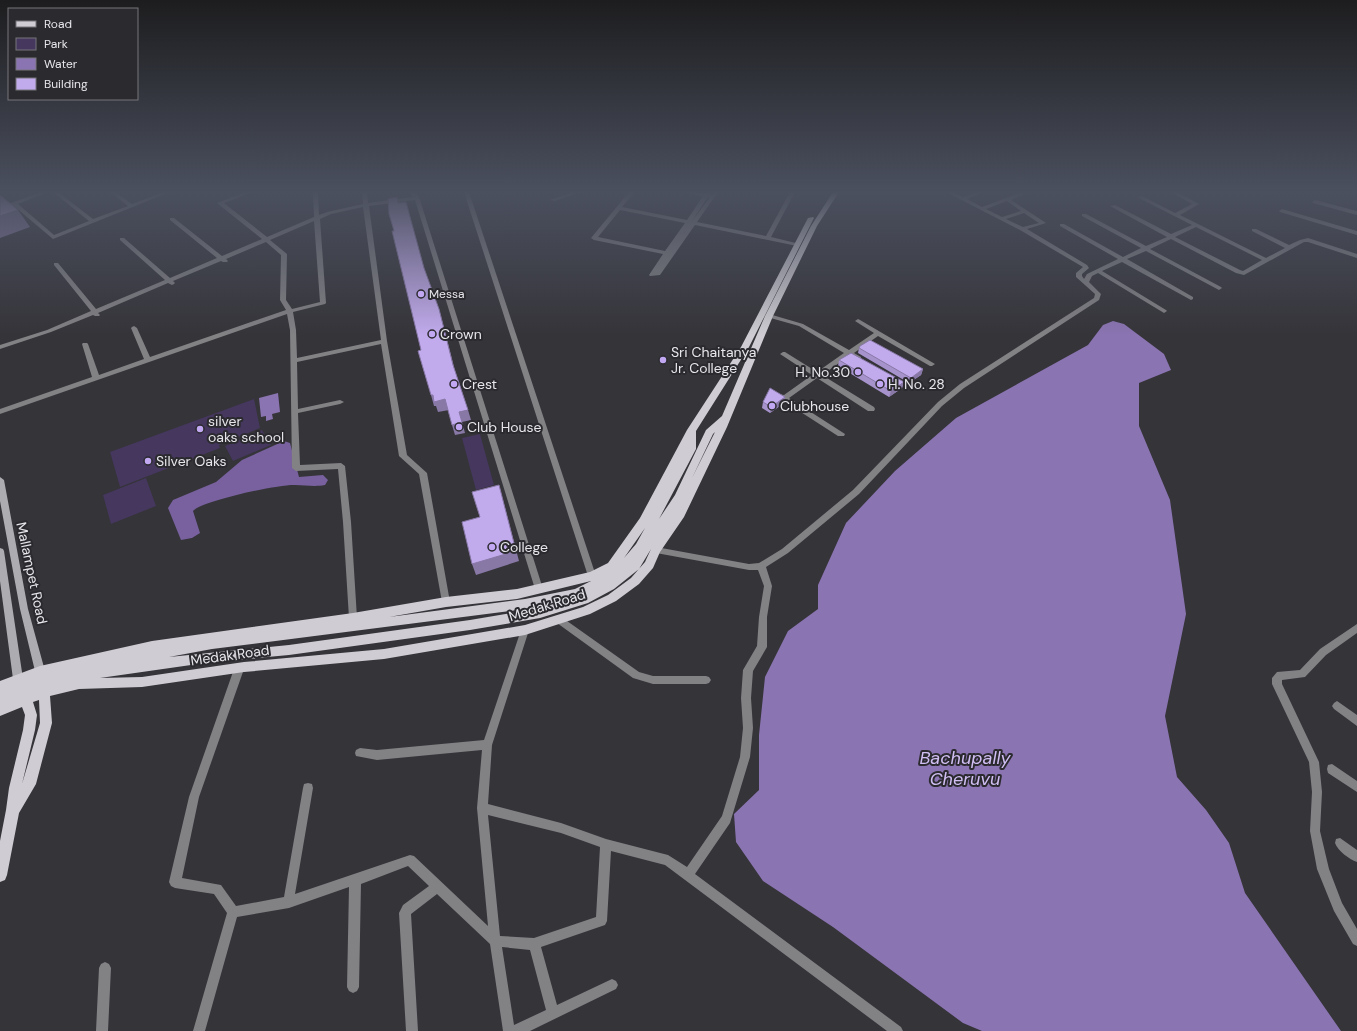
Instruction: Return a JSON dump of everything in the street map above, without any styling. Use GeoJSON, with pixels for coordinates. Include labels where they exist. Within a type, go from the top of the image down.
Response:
{"type":"FeatureCollection","features":[{"type":"Feature","properties":{"kind":"main road","name":"Medak Road"},"geometry":{"type":"LineString","coordinates":[[0,687],[40,671],[152,646],[353,618],[446,602],[517,594],[592,576],[612,566],[630,542],[692,430],[745,347],[799,240]]}},
{"type":"Feature","properties":{"kind":"main road","name":"Medak Road"},"geometry":{"type":"LineString","coordinates":[[0,710],[26,698],[44,692],[79,684],[142,682],[239,669],[244,667],[384,654],[524,630],[586,611],[612,598],[635,581],[648,565],[680,514],[726,417],[769,316],[807,240]]}},
{"type":"Feature","properties":{"kind":"main road"},"geometry":{"type":"LineString","coordinates":[[0,702],[34,688],[62,680],[119,669],[205,658],[289,650],[470,624],[540,612],[584,600],[610,586],[635,566],[679,497],[709,432],[726,417]]}},
{"type":"Feature","properties":{"kind":"main road"},"geometry":{"type":"LineString","coordinates":[[0,694],[56,674],[212,644],[525,604],[577,593],[600,581],[625,564],[640,547],[691,449],[692,430]]}},
{"type":"Feature","properties":{"kind":"main road","name":"Mallampet Road"},"geometry":{"type":"LineString","coordinates":[[0,480],[24,609],[40,671]]}},
{"type":"Feature","properties":{"kind":"main road","name":"Mallampet Road"},"geometry":{"type":"LineString","coordinates":[[0,551],[18,679]]}},
{"type":"Feature","properties":{"kind":"main road"},"geometry":{"type":"LineString","coordinates":[[13,810],[30,784],[46,723],[44,692]]}},
{"type":"Feature","properties":{"kind":"main road"},"geometry":{"type":"LineString","coordinates":[[0,875],[13,810],[15,788],[29,730],[31,715],[26,698]]}},
{"type":"Feature","properties":{"kind":"street"},"geometry":{"type":"LineString","coordinates":[[123,240],[172,282]]}},
{"type":"Feature","properties":{"kind":"street"},"geometry":{"type":"LineString","coordinates":[[199,240],[224,260]]}},
{"type":"Feature","properties":{"kind":"street"},"geometry":{"type":"LineString","coordinates":[[0,352],[54,334],[96,314],[268,240]]}},
{"type":"Feature","properties":{"kind":"street"},"geometry":{"type":"LineString","coordinates":[[268,240],[284,254],[283,300],[290,311],[293,330],[296,468],[341,466],[347,522],[353,618]]}},
{"type":"Feature","properties":{"kind":"street"},"geometry":{"type":"LineString","coordinates":[[0,412],[290,311],[323,303],[318,240]]}},
{"type":"Feature","properties":{"kind":"street"},"geometry":{"type":"LineString","coordinates":[[371,240],[384,341],[403,456],[424,473],[446,602]]}},
{"type":"Feature","properties":{"kind":"street"},"geometry":{"type":"LineString","coordinates":[[430,240],[539,589]]}},
{"type":"Feature","properties":{"kind":"street"},"geometry":{"type":"LineString","coordinates":[[482,240],[592,576]]}},
{"type":"Feature","properties":{"kind":"street"},"geometry":{"type":"LineString","coordinates":[[604,240],[672,255]]}},
{"type":"Feature","properties":{"kind":"street"},"geometry":{"type":"LineString","coordinates":[[675,240],[652,275],[658,274],[683,240]]}},
{"type":"Feature","properties":{"kind":"street"},"geometry":{"type":"LineString","coordinates":[[778,240],[797,244]]}},
{"type":"Feature","properties":{"kind":"street"},"geometry":{"type":"LineString","coordinates":[[656,550],[749,567],[761,566],[785,551],[856,492],[940,404],[962,386],[1097,299],[1098,294],[1079,277],[1079,273],[1086,268],[1085,266],[1041,240]]}},
{"type":"Feature","properties":{"kind":"street"},"geometry":{"type":"LineString","coordinates":[[1088,240],[1192,298]]}},
{"type":"Feature","properties":{"kind":"street"},"geometry":{"type":"LineString","coordinates":[[1132,240],[1219,288]]}},
{"type":"Feature","properties":{"kind":"street"},"geometry":{"type":"LineString","coordinates":[[1086,283],[1089,275],[1163,240]]}},
{"type":"Feature","properties":{"kind":"street"},"geometry":{"type":"LineString","coordinates":[[1179,240],[1242,273],[1308,240]]}},
{"type":"Feature","properties":{"kind":"street"},"geometry":{"type":"LineString","coordinates":[[1226,240],[1266,260]]}},
{"type":"Feature","properties":{"kind":"street"},"geometry":{"type":"LineString","coordinates":[[1274,240],[1290,248]]}},
{"type":"Feature","properties":{"kind":"street"},"geometry":{"type":"LineString","coordinates":[[1308,240],[1357,256]]}},
{"type":"Feature","properties":{"kind":"street"},"geometry":{"type":"LineString","coordinates":[[56,264],[96,314]]}},
{"type":"Feature","properties":{"kind":"street"},"geometry":{"type":"LineString","coordinates":[[1098,271],[1164,311]]}},
{"type":"Feature","properties":{"kind":"street"},"geometry":{"type":"LineString","coordinates":[[0,347],[96,314]]}},
{"type":"Feature","properties":{"kind":"street"},"geometry":{"type":"LineString","coordinates":[[769,316],[801,325],[867,364]]}},
{"type":"Feature","properties":{"kind":"street"},"geometry":{"type":"LineString","coordinates":[[858,321],[932,364]]}},
{"type":"Feature","properties":{"kind":"street"},"geometry":{"type":"LineString","coordinates":[[134,328],[148,360]]}},
{"type":"Feature","properties":{"kind":"street"},"geometry":{"type":"LineString","coordinates":[[784,398],[878,333]]}},
{"type":"Feature","properties":{"kind":"street"},"geometry":{"type":"LineString","coordinates":[[293,361],[384,341]]}},
{"type":"Feature","properties":{"kind":"street"},"geometry":{"type":"LineString","coordinates":[[85,344],[96,378]]}},
{"type":"Feature","properties":{"kind":"street"},"geometry":{"type":"LineString","coordinates":[[783,354],[870,409]]}},
{"type":"Feature","properties":{"kind":"street"},"geometry":{"type":"LineString","coordinates":[[775,392],[842,434]]}},
{"type":"Feature","properties":{"kind":"street"},"geometry":{"type":"LineString","coordinates":[[294,412],[340,402]]}},
{"type":"Feature","properties":{"kind":"street"},"geometry":{"type":"LineString","coordinates":[[688,875],[726,818],[745,757],[748,728],[746,698],[748,670],[762,647],[763,617],[768,586],[761,566]]}},
{"type":"Feature","properties":{"kind":"street"},"geometry":{"type":"LineString","coordinates":[[560,620],[636,675],[653,680],[706,680]]}},
{"type":"Feature","properties":{"kind":"street"},"geometry":{"type":"LineString","coordinates":[[1357,628],[1323,652],[1302,674],[1280,675],[1277,678],[1277,684],[1314,762],[1317,792],[1315,831],[1323,869],[1338,907],[1357,940]]}},
{"type":"Feature","properties":{"kind":"street"},"geometry":{"type":"LineString","coordinates":[[509,1031],[495,941],[482,808],[486,746],[524,630]]}},
{"type":"Feature","properties":{"kind":"street"},"geometry":{"type":"LineString","coordinates":[[233,912],[217,889],[175,882],[194,797],[239,669]]}},
{"type":"Feature","properties":{"kind":"street"},"geometry":{"type":"LineString","coordinates":[[1337,706],[1357,721]]}},
{"type":"Feature","properties":{"kind":"street"},"geometry":{"type":"LineString","coordinates":[[360,753],[377,756],[486,746]]}},
{"type":"Feature","properties":{"kind":"street"},"geometry":{"type":"LineString","coordinates":[[1332,769],[1357,787]]}},
{"type":"Feature","properties":{"kind":"street"},"geometry":{"type":"LineString","coordinates":[[290,902],[291,883],[308,788]]}},
{"type":"Feature","properties":{"kind":"street"},"geometry":{"type":"LineString","coordinates":[[482,808],[561,828],[606,844],[668,860],[897,1031]]}},
{"type":"Feature","properties":{"kind":"street"},"geometry":{"type":"LineString","coordinates":[[1340,843],[1357,857]]}},
{"type":"Feature","properties":{"kind":"street"},"geometry":{"type":"LineString","coordinates":[[233,912],[290,902],[410,860],[495,941],[534,944],[601,921],[606,844]]}},
{"type":"Feature","properties":{"kind":"street"},"geometry":{"type":"LineString","coordinates":[[353,987],[355,880]]}},
{"type":"Feature","properties":{"kind":"street"},"geometry":{"type":"LineString","coordinates":[[412,1031],[405,913],[407,909],[437,887]]}},
{"type":"Feature","properties":{"kind":"street"},"geometry":{"type":"LineString","coordinates":[[199,1031],[233,912]]}},
{"type":"Feature","properties":{"kind":"street"},"geometry":{"type":"LineString","coordinates":[[534,944],[553,1013]]}},
{"type":"Feature","properties":{"kind":"street"},"geometry":{"type":"LineString","coordinates":[[102,1031],[105,968]]}},
{"type":"Feature","properties":{"kind":"street"},"geometry":{"type":"LineString","coordinates":[[516,1031],[612,985]]}},
{"type":"Feature","properties":{"kind":"green space"},"geometry":{"type":"Polygon","coordinates":[[[254,399],[260,428],[219,445],[220,448],[120,487],[110,452],[254,399]]]}},
{"type":"Feature","properties":{"kind":"green space"},"geometry":{"type":"Polygon","coordinates":[[[262,430],[271,445],[233,461],[225,446],[262,430]]]}},
{"type":"Feature","properties":{"kind":"green space"},"geometry":{"type":"Polygon","coordinates":[[[480,434],[494,485],[476,490],[462,438],[480,434]]]}},
{"type":"Feature","properties":{"kind":"green space"},"geometry":{"type":"Polygon","coordinates":[[[146,478],[156,506],[111,524],[103,495],[146,478]]]}},
{"type":"Feature","properties":{"kind":"shaded area"},"geometry":{"type":"Polygon","coordinates":[[[284,441],[290,443],[299,477],[323,475],[328,480],[325,485],[286,485],[274,487],[225,498],[199,507],[193,511],[200,533],[192,538],[181,540],[168,508],[173,500],[216,482],[242,460],[284,441]]]}},
{"type":"Feature","properties":{"kind":"water","name":"Bachupally Cheruvu"},"geometry":{"type":"Polygon","coordinates":[[[1113,321],[1124,324],[1164,354],[1171,370],[1139,383],[1139,426],[1170,500],[1186,614],[1165,716],[1177,777],[1206,810],[1229,843],[1245,893],[1341,1031],[982,1031],[963,1023],[833,927],[763,881],[736,842],[734,814],[759,790],[759,735],[765,677],[788,631],[818,609],[818,585],[846,523],[895,471],[956,418],[1088,345],[1103,325],[1113,321]]]}},
{"type":"Feature","properties":{"kind":"water"},"geometry":{"type":"Polygon","coordinates":[[[278,393],[280,412],[272,414],[273,419],[266,421],[266,416],[261,417],[259,398],[278,393]]]}},
{"type":"Feature","properties":{"kind":"building"},"geometry":{"type":"Polygon","coordinates":[[[394,240],[416,240],[424,268],[439,309],[453,365],[468,410],[459,412],[462,422],[452,425],[445,399],[434,402],[418,351],[421,350],[394,240]]]}},
{"type":"Feature","properties":{"kind":"building"},"geometry":{"type":"Polygon","coordinates":[[[870,340],[923,369],[911,378],[859,348],[870,340]]]}},
{"type":"Feature","properties":{"kind":"building"},"geometry":{"type":"Polygon","coordinates":[[[851,353],[904,382],[891,391],[839,360],[851,353]]]}},
{"type":"Feature","properties":{"kind":"building"},"geometry":{"type":"Polygon","coordinates":[[[770,388],[785,397],[771,407],[763,402],[770,388]]]}},
{"type":"Feature","properties":{"kind":"building","name":"College"},"geometry":{"type":"Polygon","coordinates":[[[499,485],[516,551],[472,564],[462,522],[480,517],[472,492],[499,485]]]}},
{"type":"Feature","properties":{"kind":"place","name":"Messa"},"geometry":{"type":"Point","coordinates":[421,294]}},
{"type":"Feature","properties":{"kind":"place","name":"Crown"},"geometry":{"type":"Point","coordinates":[432,334]}},
{"type":"Feature","properties":{"kind":"place","name":"Sri Chaitanya Jr. College"},"geometry":{"type":"Point","coordinates":[663,360]}},
{"type":"Feature","properties":{"kind":"place","name":"H. No.30"},"geometry":{"type":"Point","coordinates":[858,372]}},
{"type":"Feature","properties":{"kind":"place","name":"Crest"},"geometry":{"type":"Point","coordinates":[454,384]}},
{"type":"Feature","properties":{"kind":"place","name":"H. No. 28"},"geometry":{"type":"Point","coordinates":[880,384]}},
{"type":"Feature","properties":{"kind":"place","name":"Clubhouse"},"geometry":{"type":"Point","coordinates":[772,406]}},
{"type":"Feature","properties":{"kind":"place","name":"Club House"},"geometry":{"type":"Point","coordinates":[459,427]}},
{"type":"Feature","properties":{"kind":"place","name":"silver oaks school"},"geometry":{"type":"Point","coordinates":[200,429]}},
{"type":"Feature","properties":{"kind":"place","name":"Silver Oaks"},"geometry":{"type":"Point","coordinates":[148,461]}},
{"type":"Feature","properties":{"kind":"place","name":"College"},"geometry":{"type":"Point","coordinates":[492,547]}}]}
